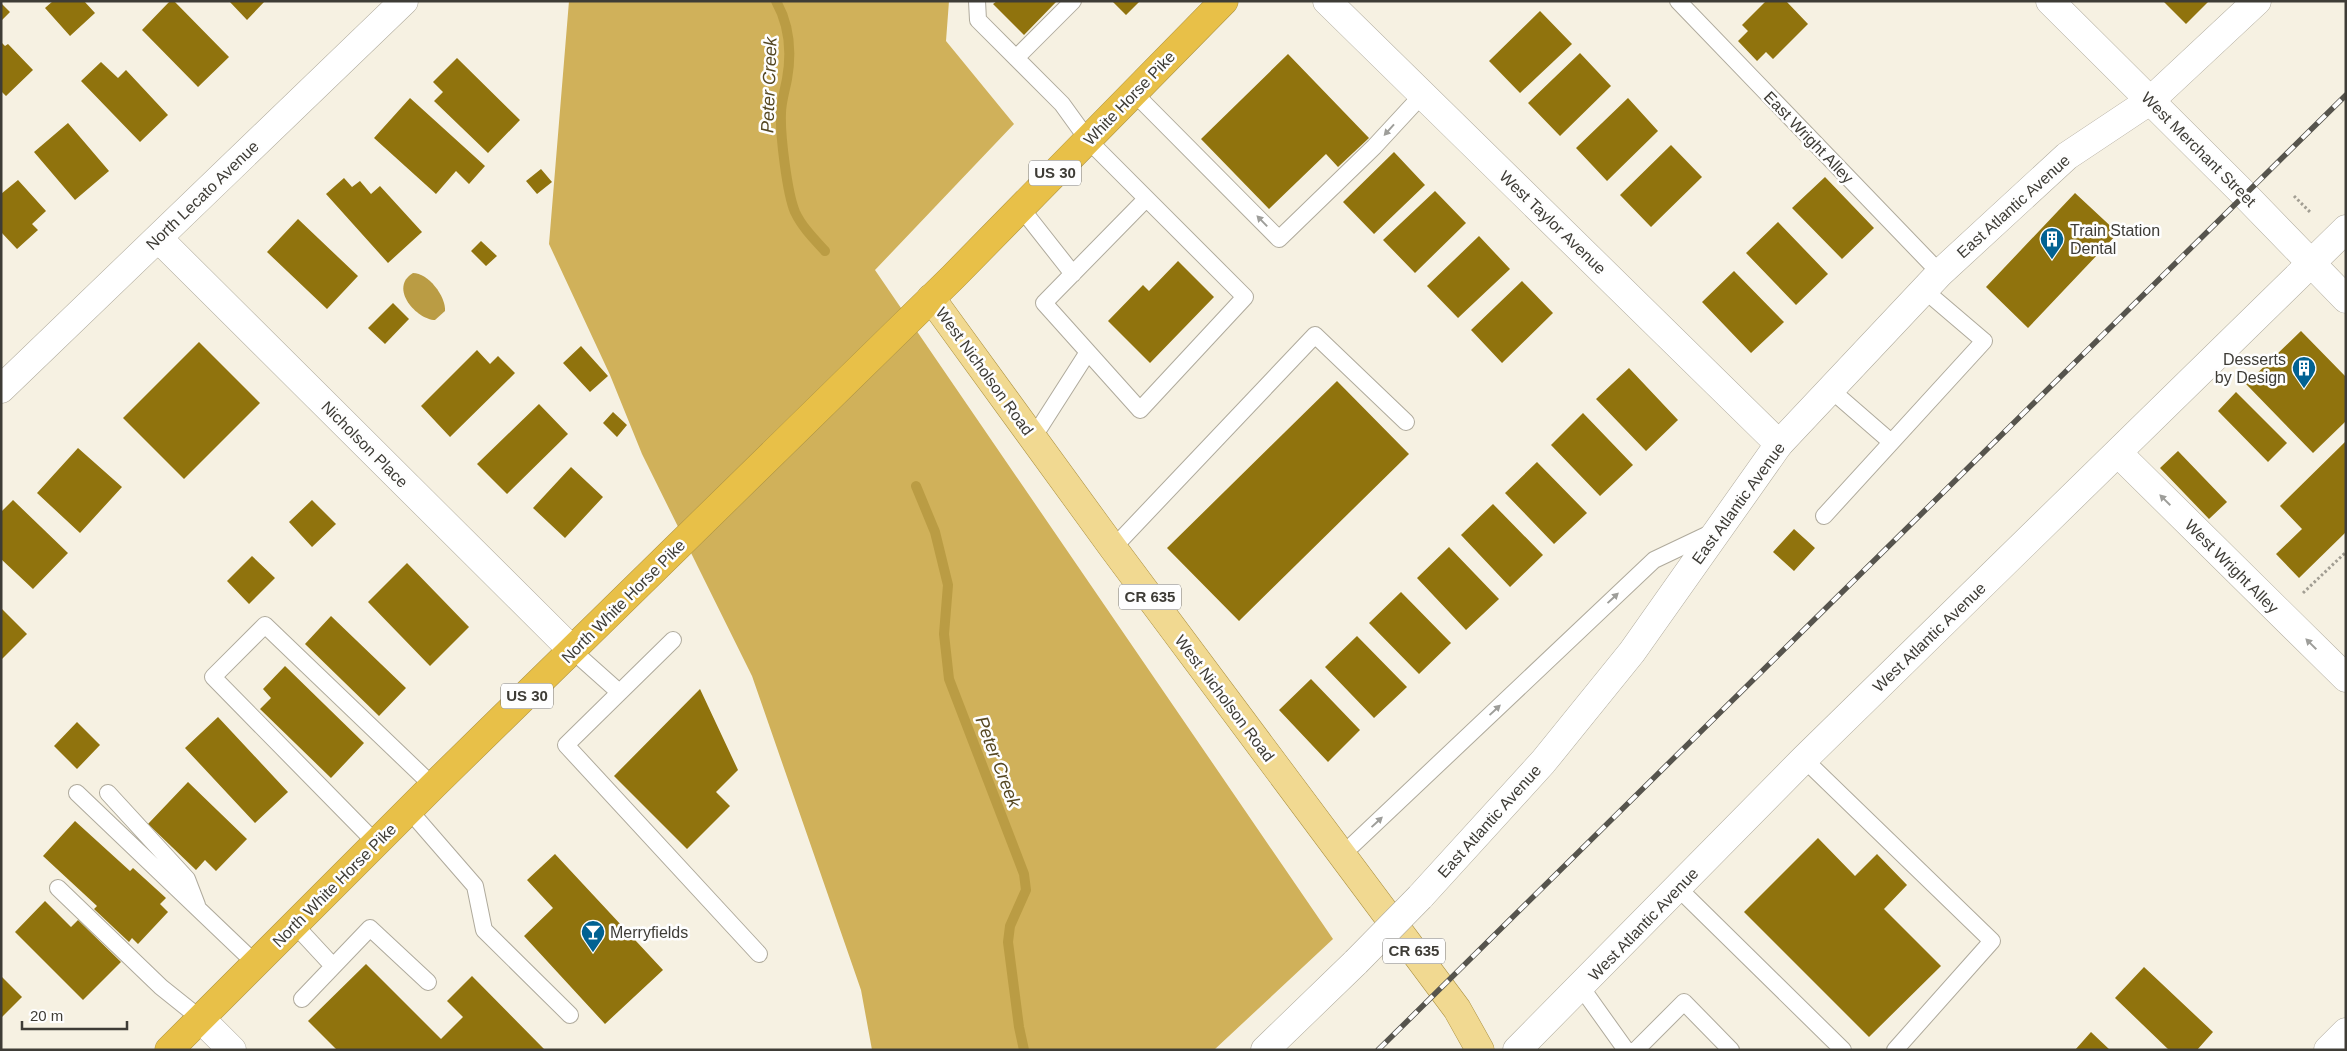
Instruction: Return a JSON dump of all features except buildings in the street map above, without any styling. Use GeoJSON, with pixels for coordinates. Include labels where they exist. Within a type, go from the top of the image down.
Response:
{"type":"FeatureCollection","features":[{"type":"Feature","properties":{"kind":"highway","name":"White Horse Pike"},"geometry":{"type":"LineString","coordinates":[[886,343],[1224,1]]}},
{"type":"Feature","properties":{"kind":"highway","name":"North White Horse Pike"},"geometry":{"type":"LineString","coordinates":[[169,1050],[433,786],[886,343]]}},
{"type":"Feature","properties":{"kind":"main road","name":"West Nicholson Road"},"geometry":{"type":"LineString","coordinates":[[931,298],[1113,548],[1457,1009],[1480,1050]]}},
{"type":"Feature","properties":{"kind":"street","name":"North Lecato Avenue"},"geometry":{"type":"LineString","coordinates":[[1,389],[404,1]]}},
{"type":"Feature","properties":{"kind":"street","name":"West Taylor Avenue"},"geometry":{"type":"LineString","coordinates":[[1327,1],[1779,444]]}},
{"type":"Feature","properties":{"kind":"street","name":"West Merchant Street"},"geometry":{"type":"LineString","coordinates":[[2050,1],[2346,299]]}},
{"type":"Feature","properties":{"kind":"street","name":"East Atlantic Avenue"},"geometry":{"type":"LineString","coordinates":[[1265,1050],[1420,897],[1543,762],[1632,652],[1779,444],[1932,281],[2067,156],[2150,100],[2257,1]]}},
{"type":"Feature","properties":{"kind":"street","name":"West Atlantic Avenue"},"geometry":{"type":"LineString","coordinates":[[1517,1050],[1804,759],[2346,229]]}},
{"type":"Feature","properties":{"kind":"street","name":"Nicholson Place"},"geometry":{"type":"LineString","coordinates":[[158,238],[573,651]]}},
{"type":"Feature","properties":{"kind":"street","name":"West Wright Alley"},"geometry":{"type":"LineString","coordinates":[[2118,453],[2346,678]]}},
{"type":"Feature","properties":{"kind":"street"},"geometry":{"type":"LineString","coordinates":[[201,1019],[232,1050]]}},
{"type":"Feature","properties":{"kind":"street"},"geometry":{"type":"LineString","coordinates":[[2328,1050],[2346,1032]]}},
{"type":"Feature","properties":{"kind":"lane"},"geometry":{"type":"LineString","coordinates":[[977,1],[978,20],[1062,104],[1088,140],[1146,198],[1245,297],[1140,410],[1044,303],[1146,198]]}},
{"type":"Feature","properties":{"kind":"lane"},"geometry":{"type":"LineString","coordinates":[[1016,58],[1073,1]]}},
{"type":"Feature","properties":{"kind":"lane","name":"East Wright Alley"},"geometry":{"type":"LineString","coordinates":[[1678,1],[1984,341],[1891,442]]}},
{"type":"Feature","properties":{"kind":"lane"},"geometry":{"type":"LineString","coordinates":[[1134,93],[1279,239],[1374,147],[1423,94]]}},
{"type":"Feature","properties":{"kind":"lane"},"geometry":{"type":"LineString","coordinates":[[1020,208],[1073,274]]}},
{"type":"Feature","properties":{"kind":"lane"},"geometry":{"type":"LineString","coordinates":[[1113,548],[1315,335],[1406,422]]}},
{"type":"Feature","properties":{"kind":"lane"},"geometry":{"type":"LineString","coordinates":[[1033,438],[1088,352]]}},
{"type":"Feature","properties":{"kind":"lane"},"geometry":{"type":"LineString","coordinates":[[1824,516],[1891,442],[1830,389]]}},
{"type":"Feature","properties":{"kind":"lane"},"geometry":{"type":"LineString","coordinates":[[1342,855],[1654,560],[1719,529]]}},
{"type":"Feature","properties":{"kind":"lane"},"geometry":{"type":"LineString","coordinates":[[376,843],[213,677],[265,625],[433,786]]}},
{"type":"Feature","properties":{"kind":"lane"},"geometry":{"type":"LineString","coordinates":[[673,640],[566,745],[758,954]]}},
{"type":"Feature","properties":{"kind":"lane"},"geometry":{"type":"LineString","coordinates":[[573,651],[619,692]]}},
{"type":"Feature","properties":{"kind":"lane"},"geometry":{"type":"LineString","coordinates":[[1804,759],[1992,941],[1896,1050]]}},
{"type":"Feature","properties":{"kind":"lane"},"geometry":{"type":"LineString","coordinates":[[77,793],[255,963]]}},
{"type":"Feature","properties":{"kind":"lane"},"geometry":{"type":"LineString","coordinates":[[108,793],[187,879],[198,909]]}},
{"type":"Feature","properties":{"kind":"lane"},"geometry":{"type":"LineString","coordinates":[[409,810],[475,886],[484,930],[570,1015]]}},
{"type":"Feature","properties":{"kind":"lane"},"geometry":{"type":"LineString","coordinates":[[58,888],[161,987],[201,1019]]}},
{"type":"Feature","properties":{"kind":"lane"},"geometry":{"type":"LineString","coordinates":[[1678,888],[1843,1050]]}},
{"type":"Feature","properties":{"kind":"lane"},"geometry":{"type":"LineString","coordinates":[[294,924],[333,966]]}},
{"type":"Feature","properties":{"kind":"lane"},"geometry":{"type":"LineString","coordinates":[[302,999],[370,928],[428,982]]}},
{"type":"Feature","properties":{"kind":"lane"},"geometry":{"type":"LineString","coordinates":[[1581,987],[1626,1050]]}},
{"type":"Feature","properties":{"kind":"lane"},"geometry":{"type":"LineString","coordinates":[[1636,1050],[1684,1002],[1731,1050]]}},
{"type":"Feature","properties":{"kind":"path"},"geometry":{"type":"LineString","coordinates":[[2282,615],[2346,552]]}},
{"type":"Feature","properties":{"kind":"shaded area"},"geometry":{"type":"Polygon","coordinates":[[[569,1],[949,1],[946,41],[1014,124],[875,270],[1333,939],[1214,1050],[872,1050],[861,990],[752,676],[642,454],[610,375],[549,244],[569,1]]]}},
{"type":"Feature","properties":{"kind":"shaded area"},"geometry":{"type":"Polygon","coordinates":[[[413,273],[419,274],[430,281],[443,299],[445,311],[435,320],[420,315],[408,302],[404,294],[403,287],[406,279],[413,273]]]}},
{"type":"Feature","properties":{"kind":"waterway","name":"Peter Creek"},"geometry":{"type":"LineString","coordinates":[[776,1],[781,10],[789,39],[789,69],[782,105],[781,123],[789,191],[795,212],[809,233],[825,251]]}},
{"type":"Feature","properties":{"kind":"waterway","name":"Peter Creek"},"geometry":{"type":"LineString","coordinates":[[916,486],[935,532],[948,585],[944,634],[949,679],[1024,874],[1026,890],[1010,926],[1008,942],[1019,1027],[1024,1050]]}},
{"type":"Feature","properties":{"kind":"railway"},"geometry":{"type":"LineString","coordinates":[[1378,1050],[2346,95]]}},
{"type":"Feature","properties":{"kind":"place","name":"Train Station Dental"},"geometry":{"type":"Point","coordinates":[2052,260]}},
{"type":"Feature","properties":{"kind":"place","name":"Desserts by Design"},"geometry":{"type":"Point","coordinates":[2304,389]}},
{"type":"Feature","properties":{"kind":"place","name":"Merryfields"},"geometry":{"type":"Point","coordinates":[593,953]}}]}
